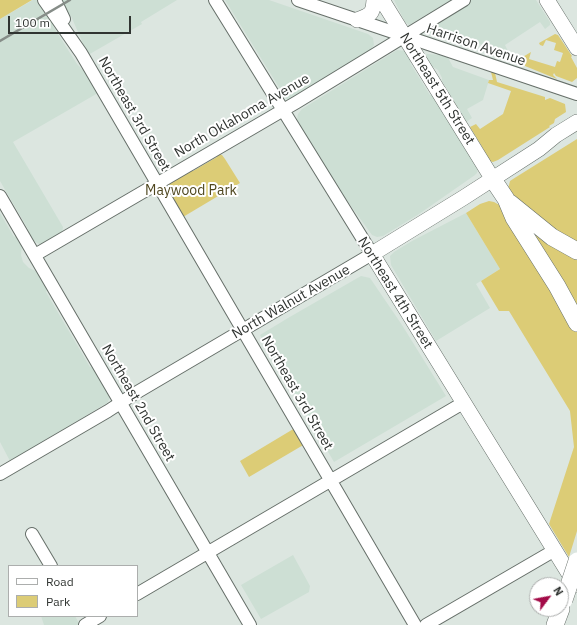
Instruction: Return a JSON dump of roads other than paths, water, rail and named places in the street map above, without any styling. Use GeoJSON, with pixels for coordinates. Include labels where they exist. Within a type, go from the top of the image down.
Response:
{"type":"FeatureCollection","features":[{"type":"Feature","properties":{"kind":"highway"},"geometry":{"type":"LineString","coordinates":[[492,178],[506,199],[514,218],[557,286],[577,323]]}},
{"type":"Feature","properties":{"kind":"highway"},"geometry":{"type":"LineString","coordinates":[[506,199],[552,237],[577,251]]}},
{"type":"Feature","properties":{"kind":"highway"},"geometry":{"type":"LineString","coordinates":[[569,585],[577,561]]}},
{"type":"Feature","properties":{"kind":"main road"},"geometry":{"type":"LineString","coordinates":[[357,20],[371,13],[374,0]]}},
{"type":"Feature","properties":{"kind":"main road","name":"Northeast 5th Street"},"geometry":{"type":"LineString","coordinates":[[382,0],[492,178]]}},
{"type":"Feature","properties":{"kind":"main road"},"geometry":{"type":"LineString","coordinates":[[547,0],[577,48]]}},
{"type":"Feature","properties":{"kind":"main road","name":"North Walnut Avenue"},"geometry":{"type":"LineString","coordinates":[[372,254],[539,149],[556,135],[576,124]]}},
{"type":"Feature","properties":{"kind":"main road","name":"Northeast 4th Street"},"geometry":{"type":"LineString","coordinates":[[372,254],[577,586]]}},
{"type":"Feature","properties":{"kind":"street","name":"Northeast 3rd Street"},"geometry":{"type":"LineString","coordinates":[[44,0],[81,53]]}},
{"type":"Feature","properties":{"kind":"street","name":"Northeast 3rd Street"},"geometry":{"type":"LineString","coordinates":[[55,0],[81,53],[415,625]]}},
{"type":"Feature","properties":{"kind":"street","name":"Northeast 4th Street"},"geometry":{"type":"LineString","coordinates":[[215,0],[372,254]]}},
{"type":"Feature","properties":{"kind":"street","name":"Harrison Avenue"},"geometry":{"type":"LineString","coordinates":[[298,0],[577,94]]}},
{"type":"Feature","properties":{"kind":"street","name":"North Oklahoma Avenue"},"geometry":{"type":"LineString","coordinates":[[34,255],[282,110],[464,0]]}},
{"type":"Feature","properties":{"kind":"street","name":"Northeast 2nd Street"},"geometry":{"type":"LineString","coordinates":[[0,196],[250,625]]}},
{"type":"Feature","properties":{"kind":"street","name":"North Walnut Avenue"},"geometry":{"type":"LineString","coordinates":[[0,474],[372,254]]}},
{"type":"Feature","properties":{"kind":"street"},"geometry":{"type":"LineString","coordinates":[[138,593],[463,403]]}},
{"type":"Feature","properties":{"kind":"street"},"geometry":{"type":"LineString","coordinates":[[32,534],[50,565]]}},
{"type":"Feature","properties":{"kind":"street"},"geometry":{"type":"LineString","coordinates":[[426,625],[555,550]]}},
{"type":"Feature","properties":{"kind":"street"},"geometry":{"type":"LineString","coordinates":[[86,625],[98,617]]}},
{"type":"Feature","properties":{"kind":"railway"},"geometry":{"type":"LineString","coordinates":[[0,41],[70,0]]}},
{"type":"Feature","properties":{"kind":"park label","name":"Maywood Park"},"geometry":{"type":"Point","coordinates":[191,191]}}]}
